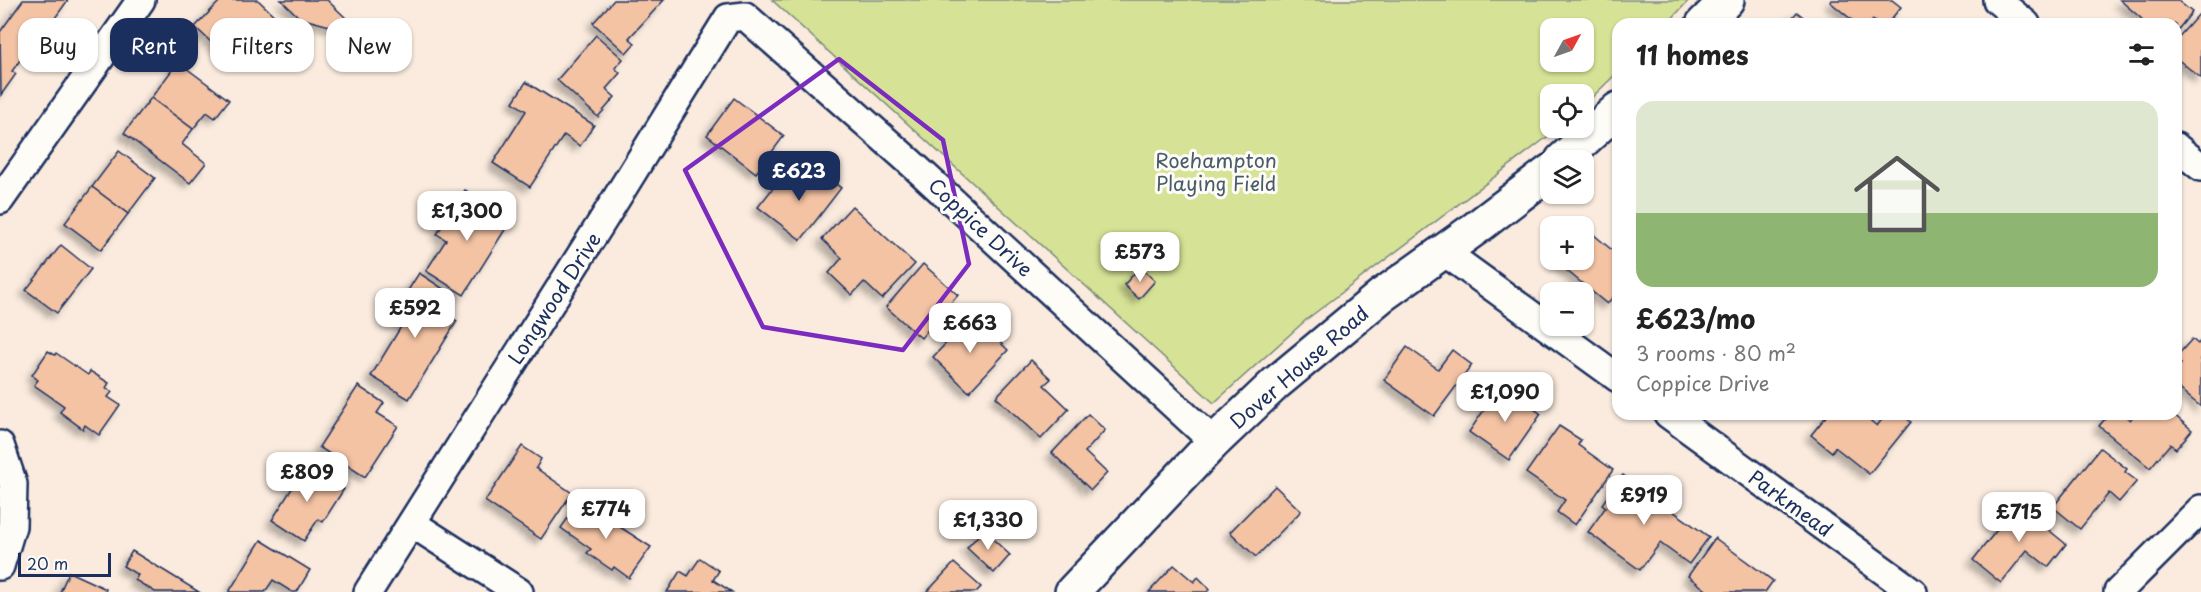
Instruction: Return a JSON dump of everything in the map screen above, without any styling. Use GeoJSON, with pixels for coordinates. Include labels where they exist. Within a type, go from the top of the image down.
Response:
{"type":"FeatureCollection","features":[{"type":"Feature","properties":{"kind":"street"},"geometry":{"type":"LineString","coordinates":[[0,200],[141,0]]}},
{"type":"Feature","properties":{"kind":"street"},"geometry":{"type":"LineString","coordinates":[[1709,18],[1727,0]]}},
{"type":"Feature","properties":{"kind":"street"},"geometry":{"type":"LineString","coordinates":[[1996,0],[2018,18]]}},
{"type":"Feature","properties":{"kind":"street","name":"Coppice Drive"},"geometry":{"type":"LineString","coordinates":[[745,16],[910,162],[1214,442]]}},
{"type":"Feature","properties":{"kind":"street","name":"Longwood Drive"},"geometry":{"type":"LineString","coordinates":[[368,592],[413,524],[728,18],[745,16]]}},
{"type":"Feature","properties":{"kind":"street"},"geometry":{"type":"LineString","coordinates":[[1573,150],[1612,114]]}},
{"type":"Feature","properties":{"kind":"street"},"geometry":{"type":"LineString","coordinates":[[2182,152],[2201,167]]}},
{"type":"Feature","properties":{"kind":"street","name":"Dover House Road"},"geometry":{"type":"LineString","coordinates":[[1072,592],[1214,442],[1276,383],[1381,296],[1540,179]]}},
{"type":"Feature","properties":{"kind":"street"},"geometry":{"type":"LineString","coordinates":[[1443,251],[1612,374]]}},
{"type":"Feature","properties":{"kind":"street","name":"Parkmead"},"geometry":{"type":"LineString","coordinates":[[1676,420],[1914,592]]}},
{"type":"Feature","properties":{"kind":"street"},"geometry":{"type":"LineString","coordinates":[[0,445],[13,484],[12,526],[0,566]]}},
{"type":"Feature","properties":{"kind":"street"},"geometry":{"type":"LineString","coordinates":[[2118,592],[2201,509]]}},
{"type":"Feature","properties":{"kind":"street"},"geometry":{"type":"LineString","coordinates":[[413,524],[519,592]]}},
{"type":"Feature","properties":{"kind":"highlighted area"},"geometry":{"type":"Polygon","coordinates":[[[839,59],[943,140],[969,264],[903,350],[763,327],[685,170],[839,59]]]}},
{"type":"Feature","properties":{"kind":"green space","name":"Roehampton Playing Field"},"geometry":{"type":"Polygon","coordinates":[[[772,0],[1689,0],[1672,18],[1612,18],[1612,78],[1594,95],[1594,84],[1540,84],[1540,138],[1546,138],[1307,319],[1214,403],[772,0]]]}},
{"type":"Feature","properties":{"kind":"building"},"geometry":{"type":"Polygon","coordinates":[[[23,0],[68,0],[55,18],[18,18],[18,63],[12,71],[16,74],[1,95],[0,32],[23,0]]]}},
{"type":"Feature","properties":{"kind":"building"},"geometry":{"type":"Polygon","coordinates":[[[217,0],[258,0],[277,18],[210,18],[210,41],[198,30],[198,24],[219,2],[217,0]]]}},
{"type":"Feature","properties":{"kind":"building"},"geometry":{"type":"Polygon","coordinates":[[[281,0],[327,0],[346,18],[326,18],[326,25],[314,22],[314,18],[300,18],[281,0]]]}},
{"type":"Feature","properties":{"kind":"building"},"geometry":{"type":"Polygon","coordinates":[[[614,0],[664,0],[629,38],[635,43],[626,53],[593,23],[614,0]]]}},
{"type":"Feature","properties":{"kind":"building"},"geometry":{"type":"Polygon","coordinates":[[[1831,0],[1892,0],[1901,7],[1892,18],[1850,18],[1830,2],[1831,0]]]}},
{"type":"Feature","properties":{"kind":"building"},"geometry":{"type":"Polygon","coordinates":[[[2120,0],[2177,0],[2192,12],[2182,24],[2182,18],[2141,18],[2120,0]]]}},
{"type":"Feature","properties":{"kind":"building"},"geometry":{"type":"Polygon","coordinates":[[[1797,12],[1804,18],[1792,18],[1797,12]]]}},
{"type":"Feature","properties":{"kind":"building"},"geometry":{"type":"Polygon","coordinates":[[[2199,14],[2201,16],[2201,78],[2182,63],[2182,33],[2199,14]]]}},
{"type":"Feature","properties":{"kind":"building"},"geometry":{"type":"Polygon","coordinates":[[[596,35],[623,59],[615,68],[620,73],[606,89],[615,97],[598,117],[557,80],[596,35]]]}},
{"type":"Feature","properties":{"kind":"building"},"geometry":{"type":"Polygon","coordinates":[[[170,72],[191,72],[229,100],[215,118],[207,112],[193,129],[151,98],[170,72]]]}},
{"type":"Feature","properties":{"kind":"building"},"geometry":{"type":"Polygon","coordinates":[[[526,82],[594,125],[580,146],[564,135],[530,187],[493,163],[526,111],[513,102],[526,82]]]}},
{"type":"Feature","properties":{"kind":"building"},"geometry":{"type":"Polygon","coordinates":[[[151,98],[193,129],[182,144],[206,163],[190,183],[124,133],[151,98]]]}},
{"type":"Feature","properties":{"kind":"building"},"geometry":{"type":"Polygon","coordinates":[[[734,98],[784,136],[756,173],[707,135],[734,98]]]}},
{"type":"Feature","properties":{"kind":"building"},"geometry":{"type":"Polygon","coordinates":[[[119,151],[155,178],[128,214],[92,187],[119,151]]]}},
{"type":"Feature","properties":{"kind":"building"},"geometry":{"type":"Polygon","coordinates":[[[788,169],[811,187],[822,173],[841,188],[801,240],[758,207],[788,169]]]}},
{"type":"Feature","properties":{"kind":"building"},"geometry":{"type":"Polygon","coordinates":[[[92,187],[128,214],[101,250],[65,223],[92,187]]]}},
{"type":"Feature","properties":{"kind":"building"},"geometry":{"type":"Polygon","coordinates":[[[465,190],[511,220],[464,295],[426,271],[446,240],[437,234],[465,190]]]}},
{"type":"Feature","properties":{"kind":"building"},"geometry":{"type":"Polygon","coordinates":[[[852,206],[915,264],[882,299],[864,282],[852,295],[829,273],[842,258],[822,239],[852,206]]]}},
{"type":"Feature","properties":{"kind":"building"},"geometry":{"type":"Polygon","coordinates":[[[1594,235],[1612,250],[1612,298],[1607,304],[1594,293],[1594,282],[1580,282],[1566,270],[1594,270],[1594,235]]]}},
{"type":"Feature","properties":{"kind":"building"},"geometry":{"type":"Polygon","coordinates":[[[61,245],[91,269],[57,313],[26,290],[61,245]]]}},
{"type":"Feature","properties":{"kind":"building"},"geometry":{"type":"Polygon","coordinates":[[[923,264],[958,295],[921,338],[886,307],[923,264]]]}},
{"type":"Feature","properties":{"kind":"building"},"geometry":{"type":"Polygon","coordinates":[[[1140,267],[1155,281],[1139,299],[1124,285],[1140,267]]]}},
{"type":"Feature","properties":{"kind":"building"},"geometry":{"type":"Polygon","coordinates":[[[419,273],[445,290],[434,307],[457,321],[409,399],[371,376],[413,307],[402,300],[419,273]]]}},
{"type":"Feature","properties":{"kind":"building"},"geometry":{"type":"Polygon","coordinates":[[[972,316],[1008,350],[969,392],[933,357],[972,316]]]}},
{"type":"Feature","properties":{"kind":"building"},"geometry":{"type":"Polygon","coordinates":[[[2192,339],[2198,344],[2201,340],[2201,407],[2182,391],[2182,350],[2192,339]]]}},
{"type":"Feature","properties":{"kind":"building"},"geometry":{"type":"Polygon","coordinates":[[[1407,347],[1438,369],[1452,350],[1472,365],[1434,416],[1384,380],[1407,347]]]}},
{"type":"Feature","properties":{"kind":"building"},"geometry":{"type":"Polygon","coordinates":[[[48,351],[55,355],[56,353],[88,375],[90,371],[109,383],[106,388],[112,392],[108,397],[120,405],[99,435],[85,425],[83,429],[60,412],[64,406],[34,385],[38,380],[32,375],[48,351]]]}},
{"type":"Feature","properties":{"kind":"building"},"geometry":{"type":"Polygon","coordinates":[[[1031,360],[1051,379],[1044,385],[1069,409],[1041,439],[996,397],[1031,360]]]}},
{"type":"Feature","properties":{"kind":"building"},"geometry":{"type":"Polygon","coordinates":[[[1501,385],[1541,414],[1509,460],[1469,432],[1501,385]]]}},
{"type":"Feature","properties":{"kind":"building"},"geometry":{"type":"Polygon","coordinates":[[[358,386],[384,403],[377,413],[398,426],[365,477],[319,447],[358,386]]]}},
{"type":"Feature","properties":{"kind":"building"},"geometry":{"type":"Polygon","coordinates":[[[1088,414],[1105,430],[1085,452],[1107,473],[1091,490],[1052,453],[1088,414]]]}},
{"type":"Feature","properties":{"kind":"building"},"geometry":{"type":"Polygon","coordinates":[[[1823,420],[1870,420],[1877,426],[1882,420],[1908,420],[1911,422],[1869,474],[1835,447],[1832,452],[1811,435],[1823,420]]]}},
{"type":"Feature","properties":{"kind":"building"},"geometry":{"type":"Polygon","coordinates":[[[2104,420],[2180,420],[2192,430],[2176,449],[2170,444],[2150,468],[2099,426],[2104,420]]]}},
{"type":"Feature","properties":{"kind":"building"},"geometry":{"type":"Polygon","coordinates":[[[1559,426],[1581,440],[1578,445],[1613,470],[1575,525],[1557,512],[1565,500],[1526,473],[1559,426]]]}},
{"type":"Feature","properties":{"kind":"building"},"geometry":{"type":"Polygon","coordinates":[[[522,446],[541,459],[536,468],[572,493],[541,539],[485,501],[522,446]]]}},
{"type":"Feature","properties":{"kind":"building"},"geometry":{"type":"Polygon","coordinates":[[[2100,448],[2127,469],[2125,472],[2137,481],[2119,502],[2109,493],[2080,529],[2053,507],[2100,448]]]}},
{"type":"Feature","properties":{"kind":"building"},"geometry":{"type":"Polygon","coordinates":[[[306,466],[344,489],[323,522],[318,519],[304,541],[272,520],[306,466]]]}},
{"type":"Feature","properties":{"kind":"building"},"geometry":{"type":"Polygon","coordinates":[[[1623,475],[1709,537],[1689,564],[1660,543],[1640,570],[1588,532],[1606,507],[1602,504],[1623,475]]]}},
{"type":"Feature","properties":{"kind":"building"},"geometry":{"type":"Polygon","coordinates":[[[1275,486],[1301,511],[1256,557],[1230,532],[1275,486]]]}},
{"type":"Feature","properties":{"kind":"building"},"geometry":{"type":"Polygon","coordinates":[[[580,501],[651,547],[629,578],[614,567],[612,570],[587,553],[591,549],[561,528],[580,501]]]}},
{"type":"Feature","properties":{"kind":"building"},"geometry":{"type":"Polygon","coordinates":[[[2020,501],[2048,524],[2045,527],[2066,544],[2048,567],[2027,550],[2001,583],[1973,560],[2020,501]]]}},
{"type":"Feature","properties":{"kind":"building"},"geometry":{"type":"Polygon","coordinates":[[[983,530],[1010,555],[994,573],[967,548],[983,530]]]}},
{"type":"Feature","properties":{"kind":"building"},"geometry":{"type":"Polygon","coordinates":[[[1715,538],[1773,581],[1765,592],[1709,592],[1688,576],[1715,538]]]}},
{"type":"Feature","properties":{"kind":"building"},"geometry":{"type":"Polygon","coordinates":[[[261,540],[310,570],[297,592],[292,592],[273,580],[265,592],[229,592],[261,540]]]}},
{"type":"Feature","properties":{"kind":"building"},"geometry":{"type":"Polygon","coordinates":[[[132,551],[199,592],[155,592],[135,580],[138,575],[123,566],[132,551]]]}},
{"type":"Feature","properties":{"kind":"building"},"geometry":{"type":"Polygon","coordinates":[[[700,558],[719,571],[713,580],[732,592],[667,592],[680,571],[688,576],[700,558]]]}},
{"type":"Feature","properties":{"kind":"building"},"geometry":{"type":"Polygon","coordinates":[[[954,563],[981,587],[976,592],[927,592],[954,563]]]}},
{"type":"Feature","properties":{"kind":"building"},"geometry":{"type":"Polygon","coordinates":[[[1174,565],[1194,582],[1198,577],[1210,589],[1207,592],[1149,592],[1174,565]]]}},
{"type":"Feature","properties":{"kind":"building"},"geometry":{"type":"Polygon","coordinates":[[[69,572],[106,589],[105,592],[60,592],[69,572]]]}}]}
